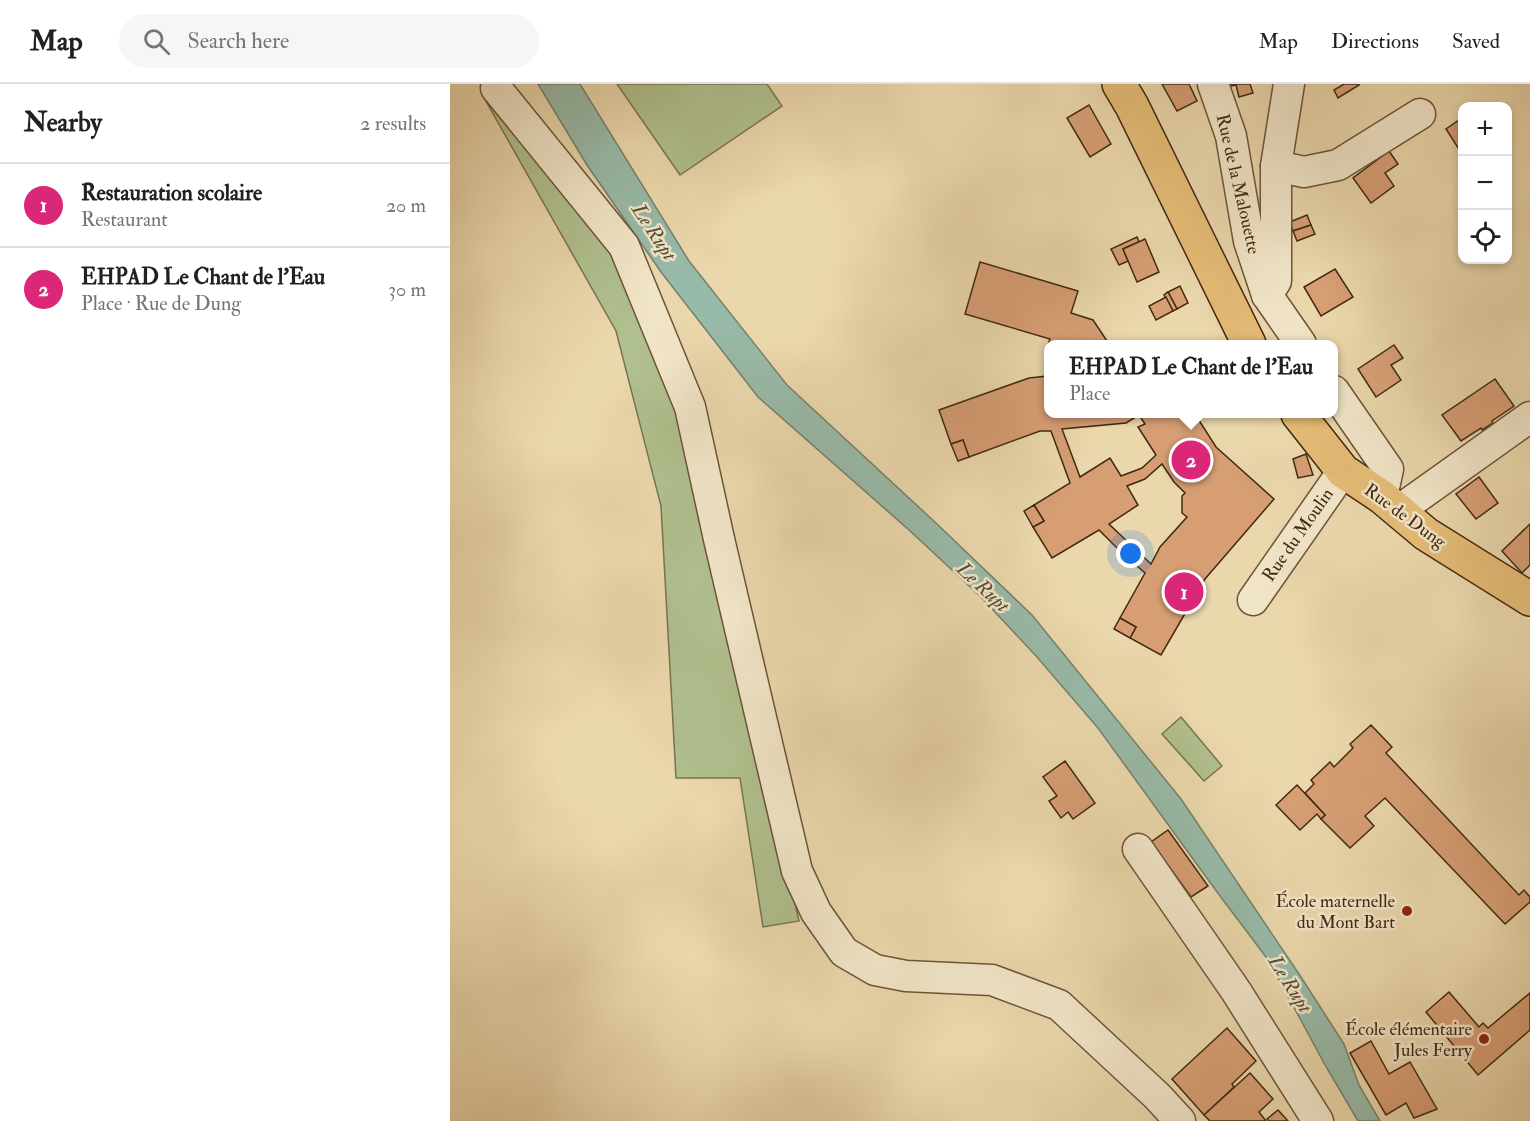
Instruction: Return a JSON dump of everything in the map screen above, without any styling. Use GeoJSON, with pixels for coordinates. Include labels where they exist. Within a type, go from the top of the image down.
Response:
{"type":"FeatureCollection","features":[{"type":"Feature","properties":{"kind":"main road"},"geometry":{"type":"LineString","coordinates":[[1119,84],[1132,106],[1246,340]]}},
{"type":"Feature","properties":{"kind":"main road","name":"Rue de Dung"},"geometry":{"type":"LineString","coordinates":[[1301,418],[1342,471],[1390,504],[1426,534],[1530,598]]}},
{"type":"Feature","properties":{"kind":"street","name":"Rue de la Malouette"},"geometry":{"type":"LineString","coordinates":[[1213,84],[1231,136],[1249,241],[1267,295],[1298,340]]}},
{"type":"Feature","properties":{"kind":"street"},"geometry":{"type":"LineString","coordinates":[[1267,295],[1276,281],[1276,166],[1289,84]]}},
{"type":"Feature","properties":{"kind":"street"},"geometry":{"type":"LineString","coordinates":[[496,88],[624,246],[690,407],[798,871],[816,912],[844,952],[874,970],[906,976],[992,980],[1059,1005],[1180,1121]]}},
{"type":"Feature","properties":{"kind":"street"},"geometry":{"type":"LineString","coordinates":[[1276,166],[1304,172],[1338,165],[1420,114]]}},
{"type":"Feature","properties":{"kind":"street"},"geometry":{"type":"LineString","coordinates":[[1338,397],[1388,469],[1390,504],[1530,417]]}},
{"type":"Feature","properties":{"kind":"street","name":"Rue du Moulin"},"geometry":{"type":"LineString","coordinates":[[1253,600],[1342,471]]}},
{"type":"Feature","properties":{"kind":"street"},"geometry":{"type":"LineString","coordinates":[[1138,849],[1236,991],[1318,1121]]}},
{"type":"Feature","properties":{"kind":"green space"},"geometry":{"type":"Polygon","coordinates":[[[617,84],[767,84],[782,106],[680,175],[617,84]]]}},
{"type":"Feature","properties":{"kind":"green space"},"geometry":{"type":"Polygon","coordinates":[[[483,96],[498,107],[615,249],[683,418],[799,921],[763,927],[740,778],[676,778],[661,506],[616,331],[483,96]]]}},
{"type":"Feature","properties":{"kind":"green space"},"geometry":{"type":"Polygon","coordinates":[[[1181,717],[1222,766],[1204,781],[1162,734],[1181,717]]]}},
{"type":"Feature","properties":{"kind":"water","name":"Le Rupt"},"geometry":{"type":"Polygon","coordinates":[[[538,84],[580,84],[689,261],[787,385],[1032,615],[1181,799],[1344,1044],[1359,1085],[1380,1121],[1358,1121],[1269,961],[1098,728],[981,597],[909,530],[758,397],[661,272],[587,165],[538,84]]]}},
{"type":"Feature","properties":{"kind":"building"},"geometry":{"type":"Polygon","coordinates":[[[1162,84],[1189,84],[1197,101],[1177,111],[1162,84]]]}},
{"type":"Feature","properties":{"kind":"building"},"geometry":{"type":"Polygon","coordinates":[[[1231,84],[1250,84],[1253,93],[1239,97],[1236,85],[1231,86],[1231,84]]]}},
{"type":"Feature","properties":{"kind":"building"},"geometry":{"type":"Polygon","coordinates":[[[1344,84],[1359,85],[1338,98],[1334,90],[1344,84]]]}},
{"type":"Feature","properties":{"kind":"building"},"geometry":{"type":"Polygon","coordinates":[[[1089,105],[1111,144],[1090,157],[1067,118],[1089,105]]]}},
{"type":"Feature","properties":{"kind":"building"},"geometry":{"type":"Polygon","coordinates":[[[1458,121],[1458,148],[1446,129],[1458,121]]]}},
{"type":"Feature","properties":{"kind":"building"},"geometry":{"type":"Polygon","coordinates":[[[1389,151],[1398,164],[1385,173],[1394,186],[1371,203],[1353,178],[1389,151]]]}},
{"type":"Feature","properties":{"kind":"building"},"geometry":{"type":"Polygon","coordinates":[[[1307,215],[1311,225],[1293,231],[1290,222],[1307,215]]]}},
{"type":"Feature","properties":{"kind":"building"},"geometry":{"type":"Polygon","coordinates":[[[1311,225],[1315,234],[1297,241],[1293,231],[1311,225]]]}},
{"type":"Feature","properties":{"kind":"building"},"geometry":{"type":"Polygon","coordinates":[[[1137,237],[1139,242],[1123,249],[1128,261],[1119,265],[1111,249],[1137,237]]]}},
{"type":"Feature","properties":{"kind":"building"},"geometry":{"type":"Polygon","coordinates":[[[1145,239],[1159,272],[1137,282],[1123,249],[1145,239]]]}},
{"type":"Feature","properties":{"kind":"building"},"geometry":{"type":"Polygon","coordinates":[[[980,262],[1078,291],[1071,313],[1093,320],[1106,340],[1050,339],[965,314],[980,262]]]}},
{"type":"Feature","properties":{"kind":"building"},"geometry":{"type":"Polygon","coordinates":[[[1335,269],[1353,297],[1321,316],[1304,287],[1335,269]]]}},
{"type":"Feature","properties":{"kind":"building"},"geometry":{"type":"Polygon","coordinates":[[[1180,286],[1188,303],[1177,309],[1168,292],[1180,286]]]}},
{"type":"Feature","properties":{"kind":"building"},"geometry":{"type":"Polygon","coordinates":[[[1168,292],[1177,309],[1173,311],[1164,295],[1168,292]]]}},
{"type":"Feature","properties":{"kind":"building"},"geometry":{"type":"Polygon","coordinates":[[[1166,297],[1173,311],[1156,320],[1149,306],[1166,297]]]}},
{"type":"Feature","properties":{"kind":"building"},"geometry":{"type":"Polygon","coordinates":[[[1394,345],[1403,358],[1391,365],[1401,380],[1376,397],[1358,369],[1394,345]]]}},
{"type":"Feature","properties":{"kind":"building"},"geometry":{"type":"Polygon","coordinates":[[[1044,376],[1044,418],[1134,418],[1126,423],[1062,429],[1080,477],[1110,458],[1121,476],[1142,468],[1156,455],[1138,427],[1145,424],[1141,418],[1198,418],[1216,447],[1274,499],[1205,579],[1161,655],[1130,638],[1136,627],[1120,618],[1145,573],[1099,530],[1052,558],[1033,527],[1044,521],[1034,505],[1070,483],[1051,431],[1040,431],[969,457],[963,440],[951,444],[939,410],[1029,378],[1044,376]],[[1162,464],[1145,479],[1127,486],[1138,505],[1109,524],[1151,564],[1160,547],[1187,517],[1182,513],[1182,496],[1185,493],[1162,464]]]}},
{"type":"Feature","properties":{"kind":"building"},"geometry":{"type":"Polygon","coordinates":[[[1495,379],[1514,406],[1492,421],[1493,423],[1461,441],[1442,415],[1495,379]]]}},
{"type":"Feature","properties":{"kind":"building"},"geometry":{"type":"Polygon","coordinates":[[[963,440],[969,457],[958,461],[951,444],[963,440]]]}},
{"type":"Feature","properties":{"kind":"building"},"geometry":{"type":"Polygon","coordinates":[[[1306,454],[1313,475],[1298,478],[1293,459],[1306,454]]]}},
{"type":"Feature","properties":{"kind":"building"},"geometry":{"type":"Polygon","coordinates":[[[1479,477],[1498,503],[1476,519],[1456,494],[1479,477]]]}},
{"type":"Feature","properties":{"kind":"building"},"geometry":{"type":"Polygon","coordinates":[[[1034,505],[1044,521],[1033,527],[1024,511],[1034,505]]]}},
{"type":"Feature","properties":{"kind":"building"},"geometry":{"type":"Polygon","coordinates":[[[1530,524],[1530,565],[1522,573],[1502,551],[1530,524]]]}},
{"type":"Feature","properties":{"kind":"building"},"geometry":{"type":"Polygon","coordinates":[[[1120,618],[1136,627],[1130,638],[1114,629],[1120,618]]]}},
{"type":"Feature","properties":{"kind":"building"},"geometry":{"type":"Polygon","coordinates":[[[1371,725],[1392,747],[1386,753],[1519,895],[1524,890],[1530,897],[1530,902],[1505,924],[1385,798],[1365,816],[1374,826],[1350,848],[1321,819],[1325,815],[1305,793],[1314,784],[1311,780],[1330,762],[1334,767],[1353,748],[1350,744],[1371,725]]]}},
{"type":"Feature","properties":{"kind":"building"},"geometry":{"type":"Polygon","coordinates":[[[1065,761],[1095,803],[1073,819],[1068,812],[1061,818],[1049,801],[1057,796],[1043,777],[1065,761]]]}},
{"type":"Feature","properties":{"kind":"building"},"geometry":{"type":"Polygon","coordinates":[[[1297,785],[1325,815],[1321,819],[1317,814],[1300,830],[1276,805],[1297,785]]]}},
{"type":"Feature","properties":{"kind":"building"},"geometry":{"type":"Polygon","coordinates":[[[1168,830],[1208,886],[1191,897],[1151,842],[1168,830]]]}},
{"type":"Feature","properties":{"kind":"building","name":"École élémentaire Jules Ferry"},"geometry":{"type":"Polygon","coordinates":[[[1449,992],[1479,1027],[1483,1023],[1488,1028],[1530,993],[1530,1030],[1478,1075],[1426,1012],[1449,992]]]}},
{"type":"Feature","properties":{"kind":"building"},"geometry":{"type":"Polygon","coordinates":[[[1227,1028],[1256,1061],[1232,1084],[1234,1087],[1204,1115],[1172,1079],[1227,1028]]]}},
{"type":"Feature","properties":{"kind":"building"},"geometry":{"type":"Polygon","coordinates":[[[1371,1041],[1389,1074],[1410,1062],[1437,1109],[1414,1118],[1406,1103],[1386,1115],[1350,1053],[1371,1041]]]}},
{"type":"Feature","properties":{"kind":"building"},"geometry":{"type":"Polygon","coordinates":[[[1250,1073],[1273,1099],[1259,1112],[1266,1121],[1210,1121],[1204,1115],[1250,1073]]]}},
{"type":"Feature","properties":{"kind":"building"},"geometry":{"type":"Polygon","coordinates":[[[1278,1110],[1288,1121],[1269,1121],[1267,1119],[1278,1110]]]}},
{"type":"Feature","properties":{"kind":"place","name":"EHPAD Le Chant de l'Eau"},"geometry":{"type":"Point","coordinates":[1191,460]}},
{"type":"Feature","properties":{"kind":"place","name":"Restauration scolaire"},"geometry":{"type":"Point","coordinates":[1184,592]}},
{"type":"Feature","properties":{"kind":"place","name":"École maternelle du Mont Bart"},"geometry":{"type":"Point","coordinates":[1407,911]}},
{"type":"Feature","properties":{"kind":"place","name":"École élémentaire Jules Ferry"},"geometry":{"type":"Point","coordinates":[1484,1039]}}]}
